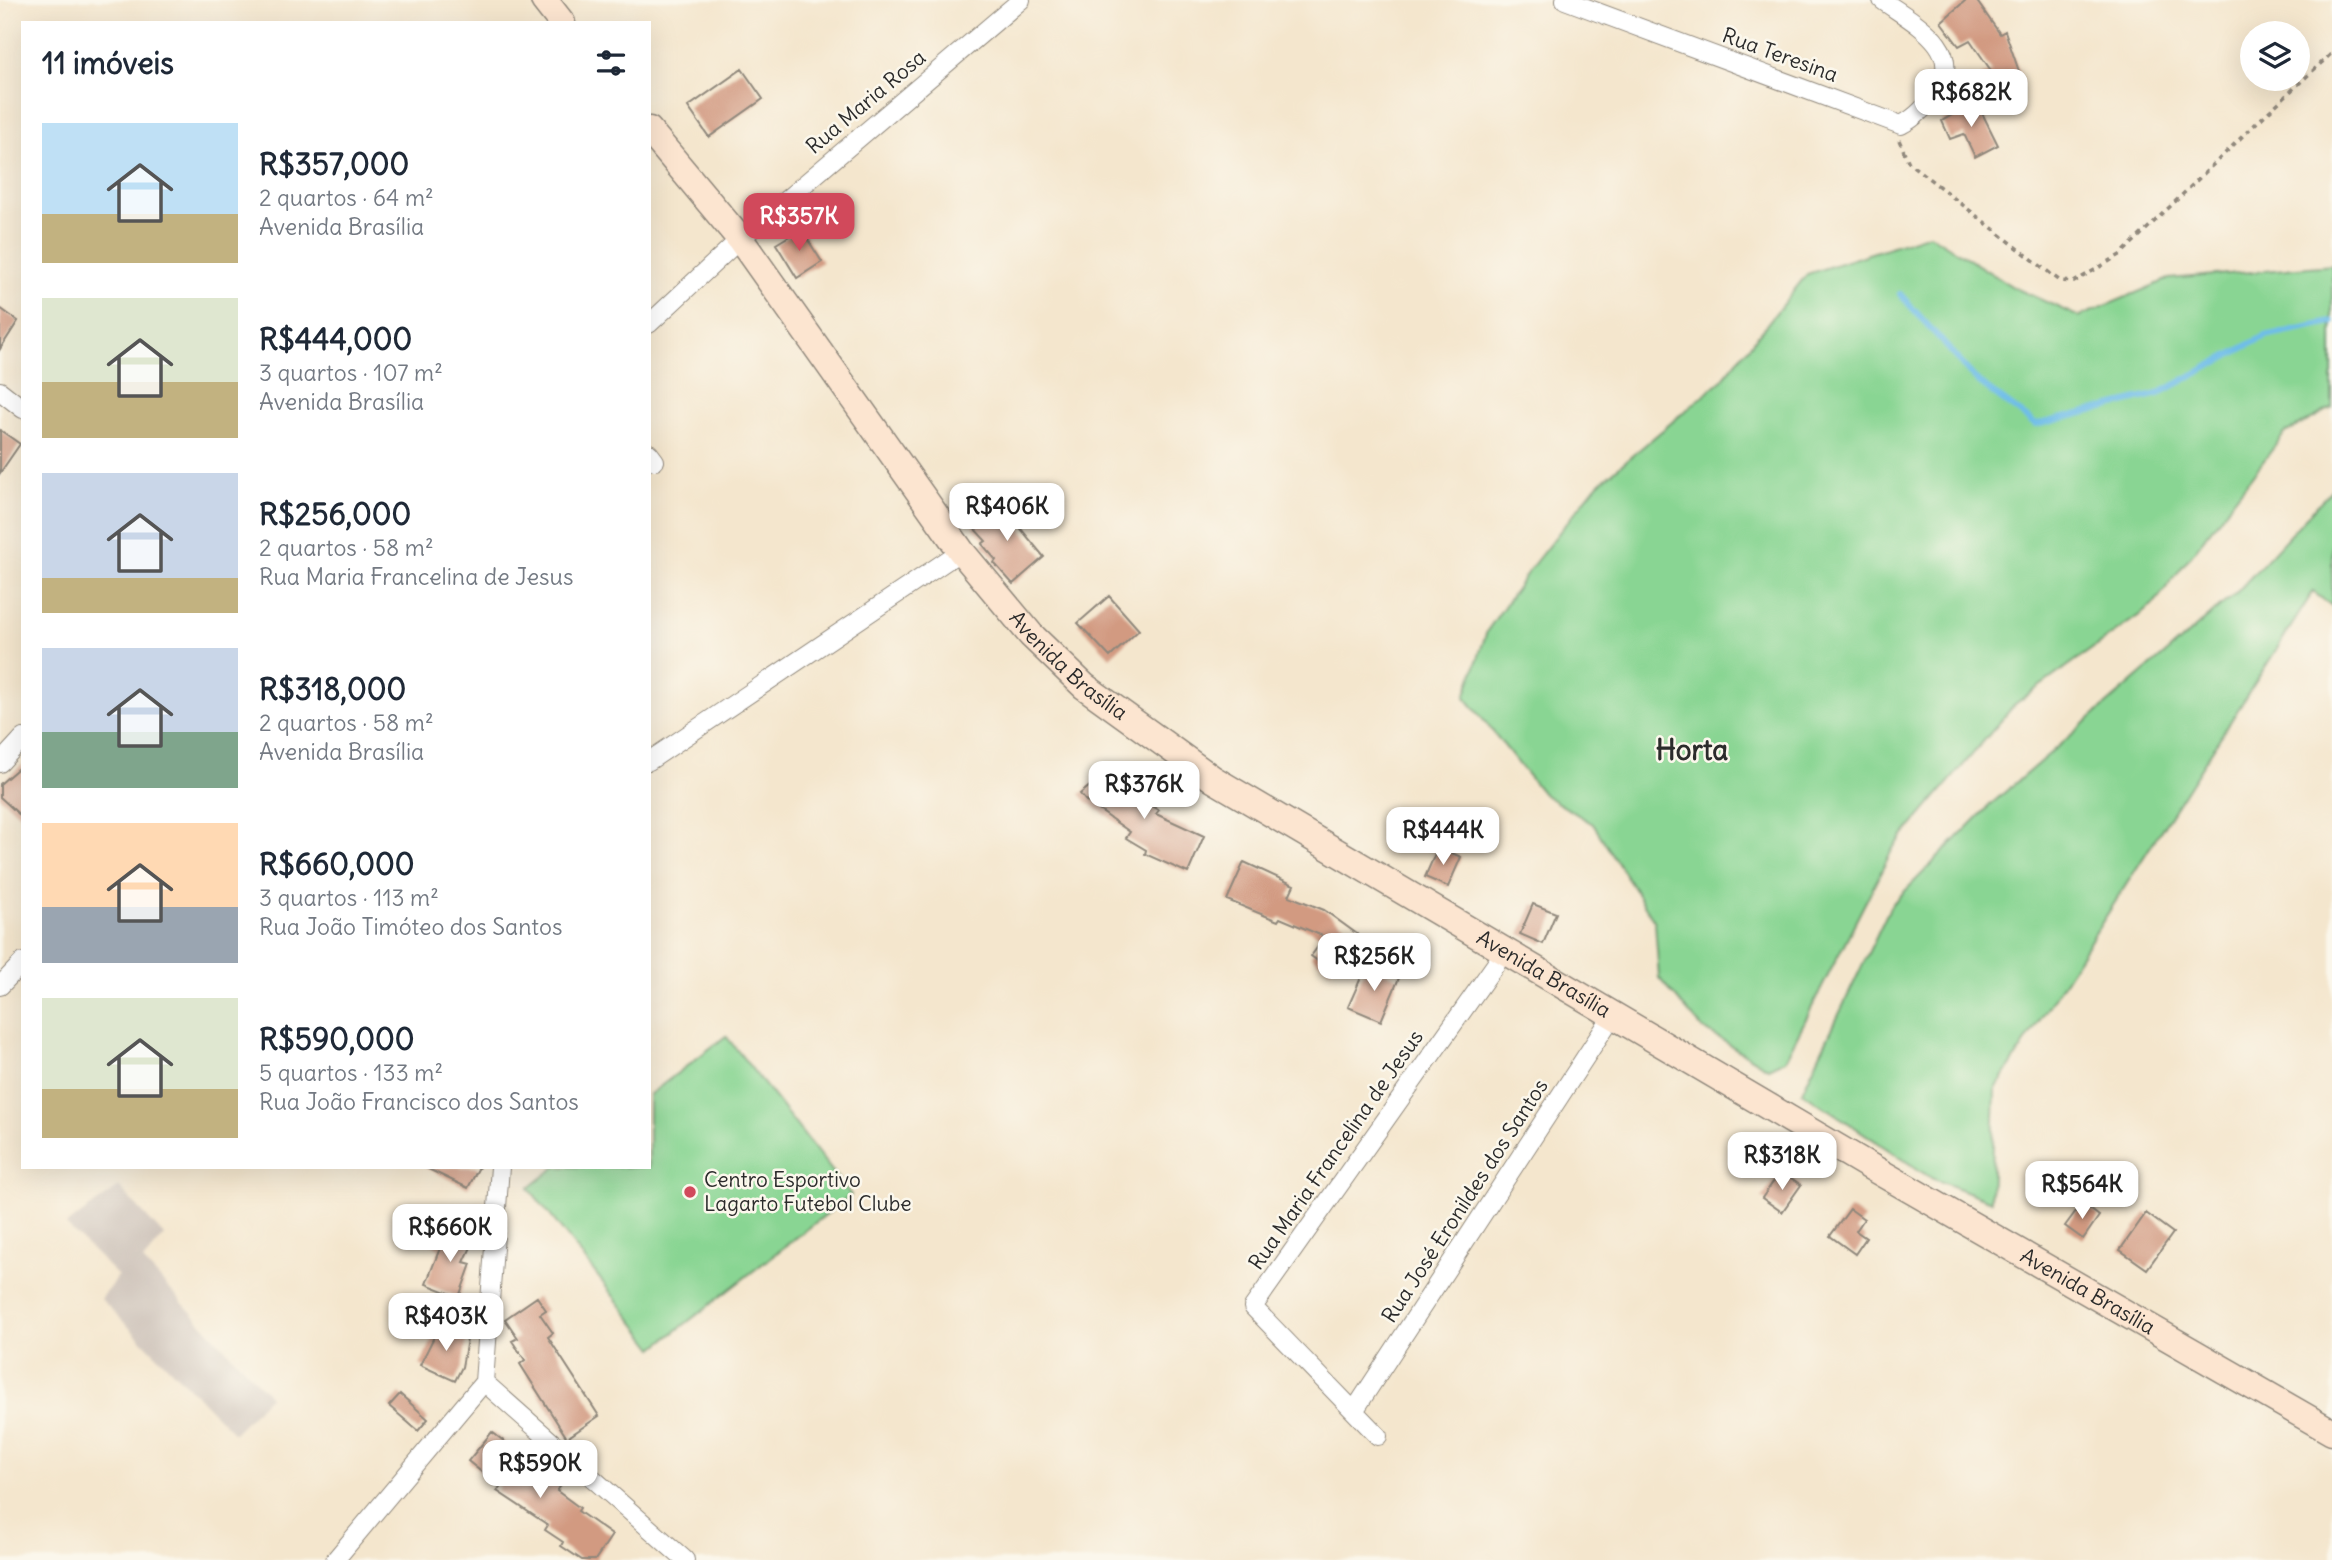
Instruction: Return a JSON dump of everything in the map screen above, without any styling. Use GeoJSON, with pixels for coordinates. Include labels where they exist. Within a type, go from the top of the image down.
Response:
{"type":"FeatureCollection","features":[{"type":"Feature","properties":{"kind":"main road"},"geometry":{"type":"LineString","coordinates":[[544,0],[560,21]]}},
{"type":"Feature","properties":{"kind":"main road","name":"Avenida Brasília"},"geometry":{"type":"LineString","coordinates":[[651,132],[740,239],[961,551],[1031,635],[1084,687],[1213,779],[1875,1170],[2332,1432]]}},
{"type":"Feature","properties":{"kind":"street","name":"Rua Maria Rosa"},"geometry":{"type":"LineString","coordinates":[[651,322],[740,239],[1021,0]]}},
{"type":"Feature","properties":{"kind":"street","name":"Rua Teresina"},"geometry":{"type":"LineString","coordinates":[[1565,0],[1901,125]]}},
{"type":"Feature","properties":{"kind":"street"},"geometry":{"type":"LineString","coordinates":[[1882,0],[1930,36],[1944,54],[1946,65],[1945,76],[1931,99],[1911,120],[1901,125]]}},
{"type":"Feature","properties":{"kind":"street"},"geometry":{"type":"LineString","coordinates":[[3,398],[21,408]]}},
{"type":"Feature","properties":{"kind":"street"},"geometry":{"type":"LineString","coordinates":[[651,760],[961,551]]}},
{"type":"Feature","properties":{"kind":"street"},"geometry":{"type":"LineString","coordinates":[[0,763],[21,740]]}},
{"type":"Feature","properties":{"kind":"street","name":"Rua Maria Francelina de Jesus"},"geometry":{"type":"LineString","coordinates":[[1354,1411],[1253,1307],[1504,951]]}},
{"type":"Feature","properties":{"kind":"street"},"geometry":{"type":"LineString","coordinates":[[0,986],[21,964]]}},
{"type":"Feature","properties":{"kind":"street","name":"Rua José Eronildes dos Santos"},"geometry":{"type":"LineString","coordinates":[[1354,1411],[1613,1016]]}},
{"type":"Feature","properties":{"kind":"street"},"geometry":{"type":"LineString","coordinates":[[335,1560],[484,1382],[500,1169]]}},
{"type":"Feature","properties":{"kind":"street"},"geometry":{"type":"LineString","coordinates":[[484,1382],[685,1560]]}},
{"type":"Feature","properties":{"kind":"street"},"geometry":{"type":"LineString","coordinates":[[1354,1411],[1378,1436]]}},
{"type":"Feature","properties":{"kind":"path"},"geometry":{"type":"LineString","coordinates":[[1901,125],[1901,148],[1909,163],[2060,281],[2074,282],[2120,256],[2332,53]]}},
{"type":"Feature","properties":{"kind":"shaded area"},"geometry":{"type":"Polygon","coordinates":[[[119,1187],[164,1236],[143,1261],[270,1396],[234,1433],[101,1299],[118,1276],[66,1225],[119,1187]]]}},
{"type":"Feature","properties":{"kind":"green space"},"geometry":{"type":"Polygon","coordinates":[[[1929,234],[2013,287],[2079,317],[2169,279],[2332,265],[2332,408],[2285,433],[2152,606],[2015,704],[1893,848],[1785,1060],[1768,1068],[1702,1028],[1659,978],[1655,922],[1593,824],[1543,794],[1465,697],[1487,631],[1530,569],[1595,487],[1722,380],[1807,274],[1929,234]]]}},
{"type":"Feature","properties":{"kind":"green space"},"geometry":{"type":"Polygon","coordinates":[[[2332,489],[2332,606],[2313,592],[1995,1090],[1991,1201],[1931,1178],[1802,1092],[1891,905],[1990,805],[2237,592],[2332,489]]]}},
{"type":"Feature","properties":{"kind":"green space","name":"Centro Esportivo Lagarto Futebol Clube"},"geometry":{"type":"Polygon","coordinates":[[[726,1036],[851,1195],[654,1348],[529,1188],[553,1169],[651,1169],[651,1093],[726,1036]]]}},
{"type":"Feature","properties":{"kind":"building"},"geometry":{"type":"Polygon","coordinates":[[[1966,0],[1976,0],[2000,34],[2005,31],[2023,83],[1990,97],[1981,76],[1992,72],[1970,40],[1959,46],[1941,22],[1966,0]]]}},
{"type":"Feature","properties":{"kind":"building"},"geometry":{"type":"Polygon","coordinates":[[[742,69],[763,99],[709,137],[688,107],[742,69]]]}},
{"type":"Feature","properties":{"kind":"building"},"geometry":{"type":"Polygon","coordinates":[[[1976,101],[1998,145],[1975,157],[1964,134],[1950,139],[1942,121],[1976,101]]]}},
{"type":"Feature","properties":{"kind":"building"},"geometry":{"type":"Polygon","coordinates":[[[801,229],[822,262],[797,278],[776,244],[801,229]]]}},
{"type":"Feature","properties":{"kind":"building"},"geometry":{"type":"Polygon","coordinates":[[[0,308],[18,321],[0,349],[0,308]]]}},
{"type":"Feature","properties":{"kind":"building"},"geometry":{"type":"Polygon","coordinates":[[[0,430],[20,444],[0,473],[0,430]]]}},
{"type":"Feature","properties":{"kind":"building"},"geometry":{"type":"Polygon","coordinates":[[[999,502],[1044,557],[1013,584],[994,563],[996,560],[982,544],[986,541],[972,526],[999,502]]]}},
{"type":"Feature","properties":{"kind":"building"},"geometry":{"type":"Polygon","coordinates":[[[1109,596],[1139,630],[1110,657],[1078,623],[1109,596]]]}},
{"type":"Feature","properties":{"kind":"building"},"geometry":{"type":"Polygon","coordinates":[[[21,766],[21,816],[0,797],[0,784],[21,766]]]}},
{"type":"Feature","properties":{"kind":"building"},"geometry":{"type":"Polygon","coordinates":[[[1111,769],[1150,795],[1145,802],[1159,810],[1156,814],[1204,836],[1188,873],[1145,854],[1146,850],[1126,838],[1130,832],[1080,794],[1111,769]]]}},
{"type":"Feature","properties":{"kind":"building"},"geometry":{"type":"Polygon","coordinates":[[[1438,847],[1461,857],[1448,887],[1425,877],[1438,847]]]}},
{"type":"Feature","properties":{"kind":"building"},"geometry":{"type":"Polygon","coordinates":[[[1244,862],[1294,885],[1289,896],[1324,910],[1357,934],[1330,970],[1311,956],[1325,937],[1227,900],[1244,862]]]}},
{"type":"Feature","properties":{"kind":"building"},"geometry":{"type":"Polygon","coordinates":[[[1533,904],[1556,913],[1543,944],[1520,934],[1533,904]]]}},
{"type":"Feature","properties":{"kind":"building"},"geometry":{"type":"Polygon","coordinates":[[[1367,964],[1399,978],[1381,1021],[1348,1007],[1367,964]]]}},
{"type":"Feature","properties":{"kind":"building"},"geometry":{"type":"Polygon","coordinates":[[[428,1169],[478,1169],[468,1188],[428,1169]]]}},
{"type":"Feature","properties":{"kind":"building"},"geometry":{"type":"Polygon","coordinates":[[[1781,1171],[1801,1185],[1782,1212],[1762,1198],[1781,1171]]]}},
{"type":"Feature","properties":{"kind":"building"},"geometry":{"type":"Polygon","coordinates":[[[2082,1203],[2099,1216],[2083,1239],[2065,1226],[2082,1203]]]}},
{"type":"Feature","properties":{"kind":"building"},"geometry":{"type":"Polygon","coordinates":[[[1850,1209],[1864,1219],[1856,1231],[1866,1238],[1855,1254],[1830,1236],[1850,1209]]]}},
{"type":"Feature","properties":{"kind":"building"},"geometry":{"type":"Polygon","coordinates":[[[2146,1213],[2173,1233],[2147,1269],[2120,1250],[2146,1213]]]}},
{"type":"Feature","properties":{"kind":"building"},"geometry":{"type":"Polygon","coordinates":[[[438,1229],[472,1245],[464,1262],[471,1264],[459,1297],[426,1284],[440,1248],[431,1244],[438,1229]]]}},
{"type":"Feature","properties":{"kind":"building"},"geometry":{"type":"Polygon","coordinates":[[[537,1297],[546,1310],[540,1314],[553,1333],[548,1337],[599,1416],[567,1438],[520,1364],[525,1360],[512,1341],[518,1338],[505,1319],[537,1297]]]}},
{"type":"Feature","properties":{"kind":"building"},"geometry":{"type":"Polygon","coordinates":[[[435,1328],[468,1334],[462,1367],[455,1381],[420,1365],[433,1339],[435,1328]]]}},
{"type":"Feature","properties":{"kind":"building"},"geometry":{"type":"Polygon","coordinates":[[[400,1394],[428,1419],[418,1431],[389,1406],[400,1394]]]}},
{"type":"Feature","properties":{"kind":"building"},"geometry":{"type":"Polygon","coordinates":[[[492,1432],[505,1442],[500,1447],[560,1487],[557,1491],[580,1508],[578,1511],[612,1535],[595,1560],[582,1560],[561,1546],[563,1542],[545,1530],[548,1525],[497,1491],[500,1487],[468,1461],[492,1432]]]}},
{"type":"Feature","properties":{"kind":"waterway"},"geometry":{"type":"LineString","coordinates":[[1900,294],[1978,382],[2036,425],[2158,394],[2265,336],[2332,322]]}},
{"type":"Feature","properties":{"kind":"place","name":"Centro Esportivo Lagarto Futebol Clube"},"geometry":{"type":"Point","coordinates":[690,1192]}},
{"type":"Feature","properties":{"kind":"district","name":"Horta"},"geometry":{"type":"Point","coordinates":[1692,750]}}]}
